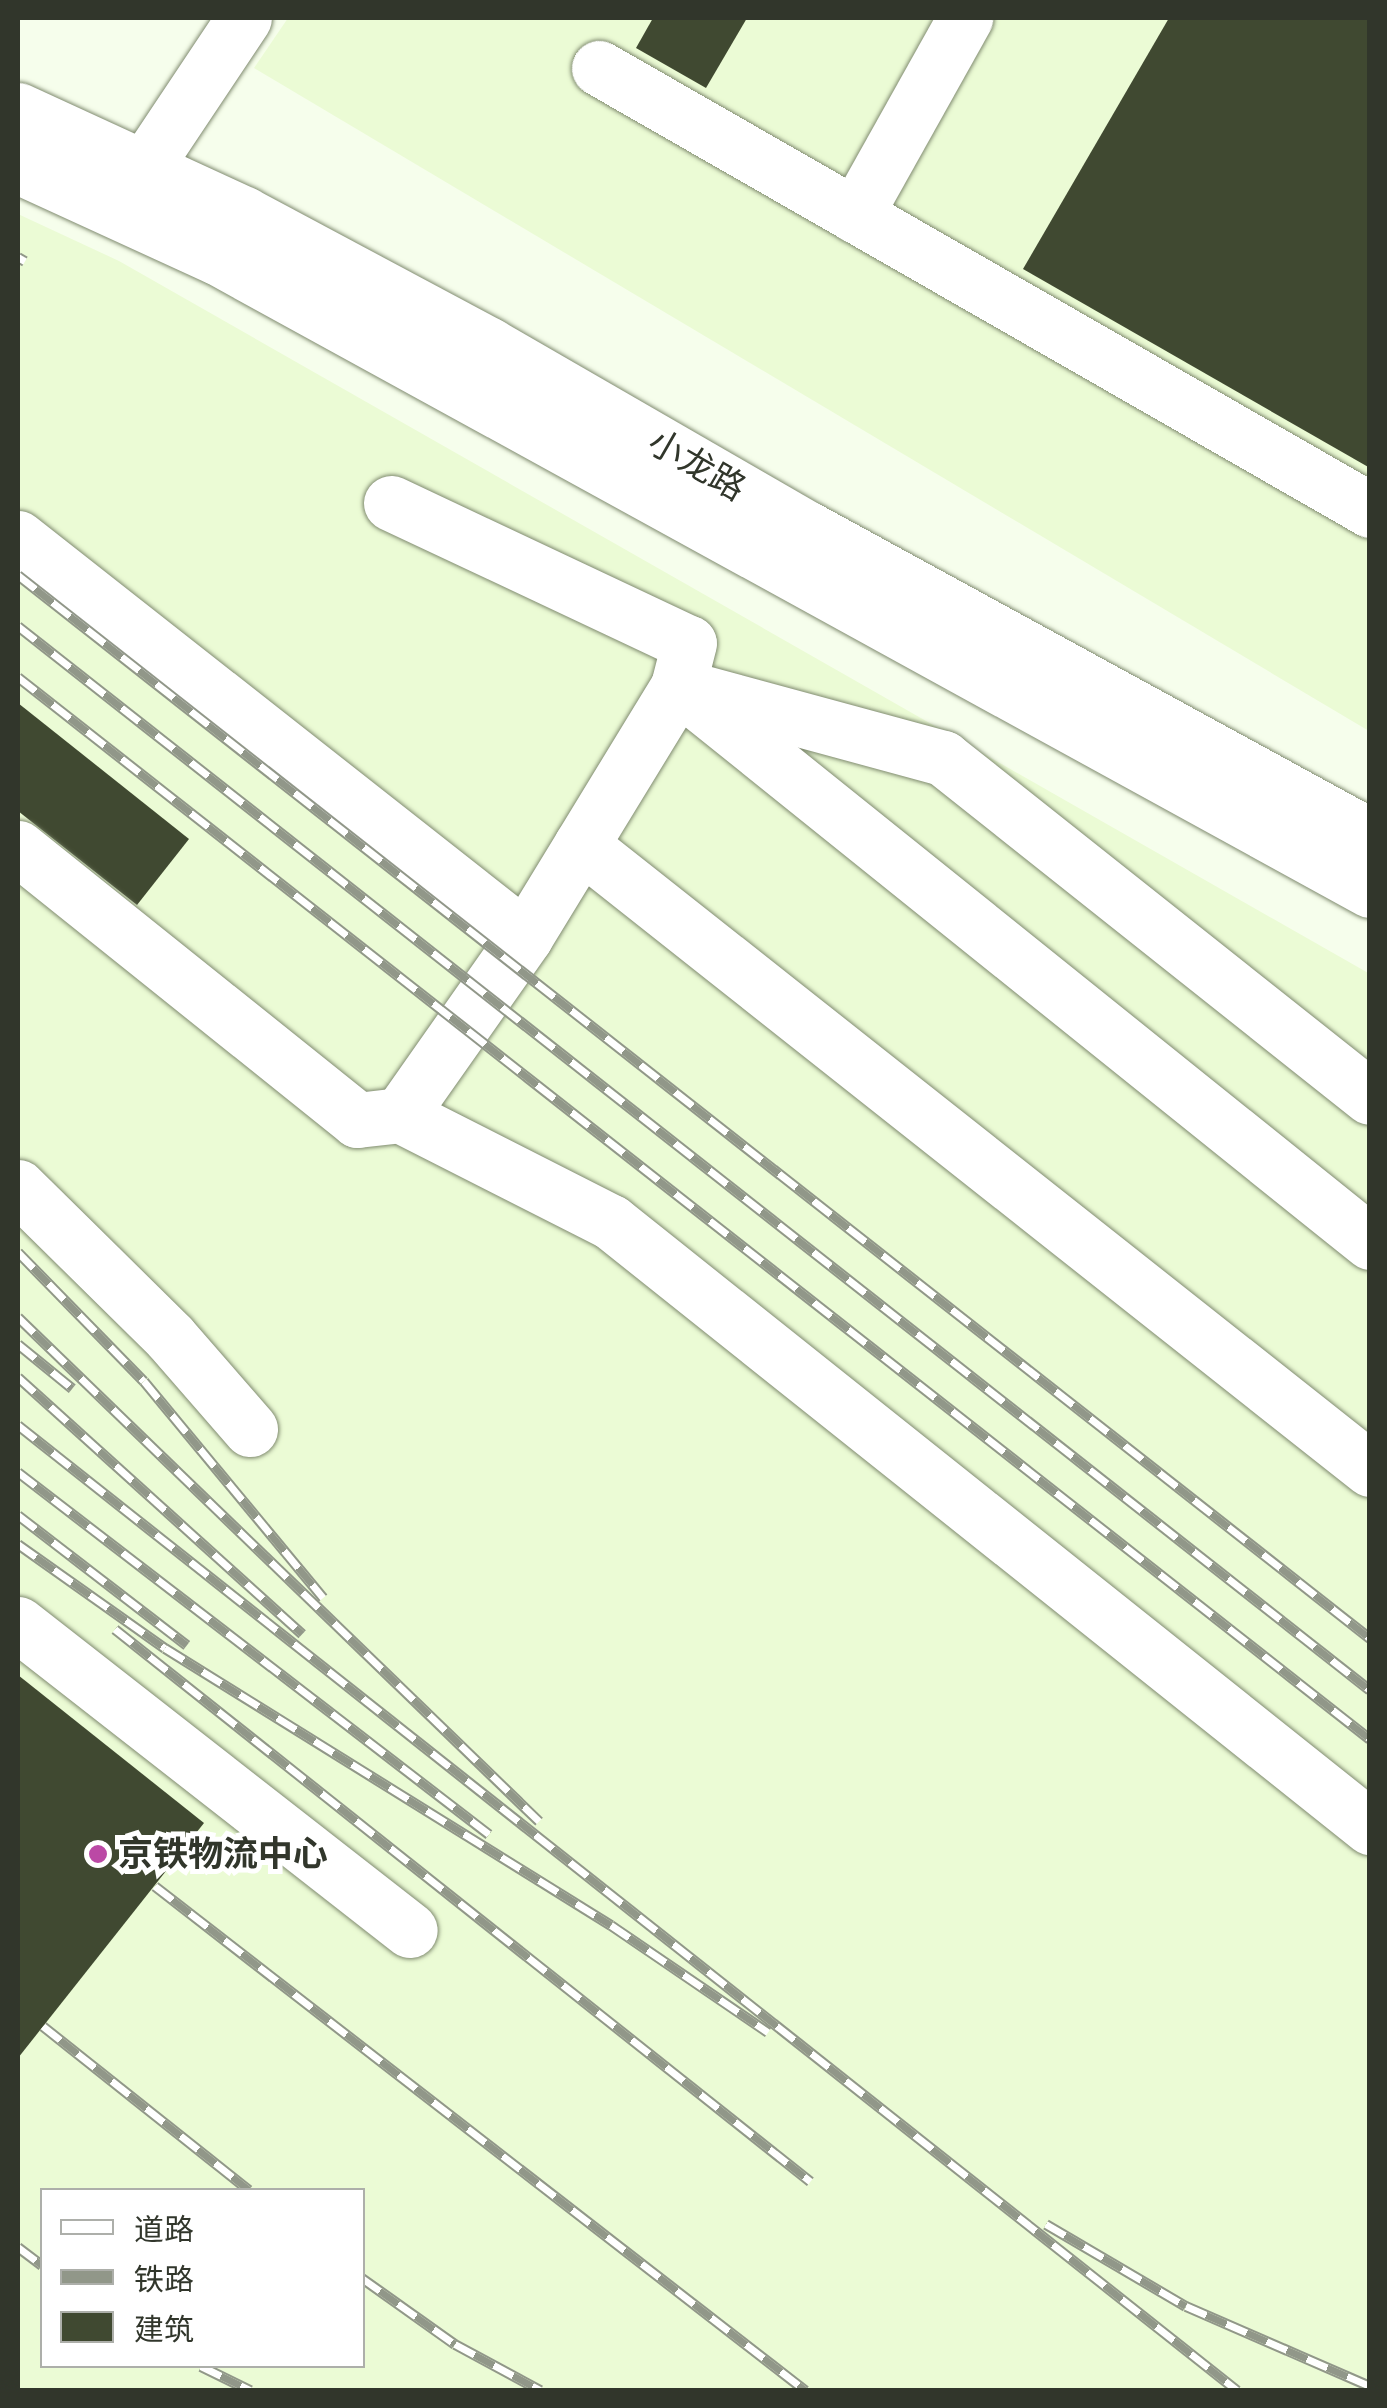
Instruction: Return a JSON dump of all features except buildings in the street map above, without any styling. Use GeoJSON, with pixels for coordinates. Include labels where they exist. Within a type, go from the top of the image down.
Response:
{"type":"FeatureCollection","features":[{"type":"Feature","properties":{"kind":"street"},"geometry":{"type":"LineString","coordinates":[[144,168],[244,18]]}},
{"type":"Feature","properties":{"kind":"street"},"geometry":{"type":"LineString","coordinates":[[855,215],[965,18]]}},
{"type":"Feature","properties":{"kind":"street"},"geometry":{"type":"LineString","coordinates":[[599,68],[1370,510]]}},
{"type":"Feature","properties":{"kind":"street","name":"小龙路"},"geometry":{"type":"LineString","coordinates":[[18,110],[244,214],[490,346],[825,538],[1370,836]]}},
{"type":"Feature","properties":{"kind":"street","name":"小龙路"},"geometry":{"type":"LineString","coordinates":[[18,166],[217,257],[1370,890]]}},
{"type":"Feature","properties":{"kind":"street"},"geometry":{"type":"LineString","coordinates":[[391,503],[689,643],[678,686],[525,937],[400,1116]]}},
{"type":"Feature","properties":{"kind":"street"},"geometry":{"type":"LineString","coordinates":[[18,538],[525,937]]}},
{"type":"Feature","properties":{"kind":"street"},"geometry":{"type":"LineString","coordinates":[[678,686],[943,758],[1370,1097]]}},
{"type":"Feature","properties":{"kind":"street"},"geometry":{"type":"LineString","coordinates":[[678,686],[1370,1242]]}},
{"type":"Feature","properties":{"kind":"street"},"geometry":{"type":"LineString","coordinates":[[581,845],[1370,1469]]}},
{"type":"Feature","properties":{"kind":"street"},"geometry":{"type":"LineString","coordinates":[[18,848],[357,1120],[400,1116],[611,1222],[1370,1827]]}},
{"type":"Feature","properties":{"kind":"street"},"geometry":{"type":"LineString","coordinates":[[18,1187],[170,1337],[250,1429]]}},
{"type":"Feature","properties":{"kind":"street"},"geometry":{"type":"LineString","coordinates":[[18,1624],[409,1930]]}},
{"type":"Feature","properties":{"kind":"shaded area"},"geometry":{"type":"Polygon","coordinates":[[[288,18],[1369,18],[1369,731],[254,68],[288,18]]]}},
{"type":"Feature","properties":{"kind":"shaded area"},"geometry":{"type":"Polygon","coordinates":[[[18,214],[119,261],[1370,974],[1369,2390],[18,2390],[18,214]]]}},
{"type":"Feature","properties":{"kind":"railway"},"geometry":{"type":"LineString","coordinates":[[18,257],[25,261]]}},
{"type":"Feature","properties":{"kind":"railway"},"geometry":{"type":"LineString","coordinates":[[18,575],[1370,1638]]}},
{"type":"Feature","properties":{"kind":"railway"},"geometry":{"type":"LineString","coordinates":[[18,626],[1370,1690]]}},
{"type":"Feature","properties":{"kind":"railway"},"geometry":{"type":"LineString","coordinates":[[18,677],[1370,1739]]}},
{"type":"Feature","properties":{"kind":"railway"},"geometry":{"type":"LineString","coordinates":[[18,1252],[144,1381],[323,1597]]}},
{"type":"Feature","properties":{"kind":"railway"},"geometry":{"type":"LineString","coordinates":[[18,1317],[539,1821]]}},
{"type":"Feature","properties":{"kind":"railway"},"geometry":{"type":"LineString","coordinates":[[18,1344],[72,1388]]}},
{"type":"Feature","properties":{"kind":"railway"},"geometry":{"type":"LineString","coordinates":[[18,1377],[302,1634]]}},
{"type":"Feature","properties":{"kind":"railway"},"geometry":{"type":"LineString","coordinates":[[18,1425],[1237,2390]]}},
{"type":"Feature","properties":{"kind":"railway"},"geometry":{"type":"LineString","coordinates":[[18,1472],[489,1834]]}},
{"type":"Feature","properties":{"kind":"railway"},"geometry":{"type":"LineString","coordinates":[[18,1515],[187,1645]]}},
{"type":"Feature","properties":{"kind":"railway"},"geometry":{"type":"LineString","coordinates":[[18,1544],[165,1648],[611,1925],[768,2032]]}},
{"type":"Feature","properties":{"kind":"railway"},"geometry":{"type":"LineString","coordinates":[[115,1629],[810,2181]]}},
{"type":"Feature","properties":{"kind":"railway"},"geometry":{"type":"LineString","coordinates":[[155,1886],[805,2390]]}},
{"type":"Feature","properties":{"kind":"railway"},"geometry":{"type":"LineString","coordinates":[[43,2026],[246,2188]]}},
{"type":"Feature","properties":{"kind":"railway"},"geometry":{"type":"LineString","coordinates":[[1046,2224],[1186,2306],[1370,2386]]}},
{"type":"Feature","properties":{"kind":"railway"},"geometry":{"type":"LineString","coordinates":[[18,2247],[40,2264]]}},
{"type":"Feature","properties":{"kind":"railway"},"geometry":{"type":"LineString","coordinates":[[365,2280],[455,2344],[540,2390]]}},
{"type":"Feature","properties":{"kind":"railway"},"geometry":{"type":"LineString","coordinates":[[205,2368],[250,2390]]}},
{"type":"Feature","properties":{"kind":"place","name":"京铁物流中心"},"geometry":{"type":"Point","coordinates":[98,1854]}}]}
